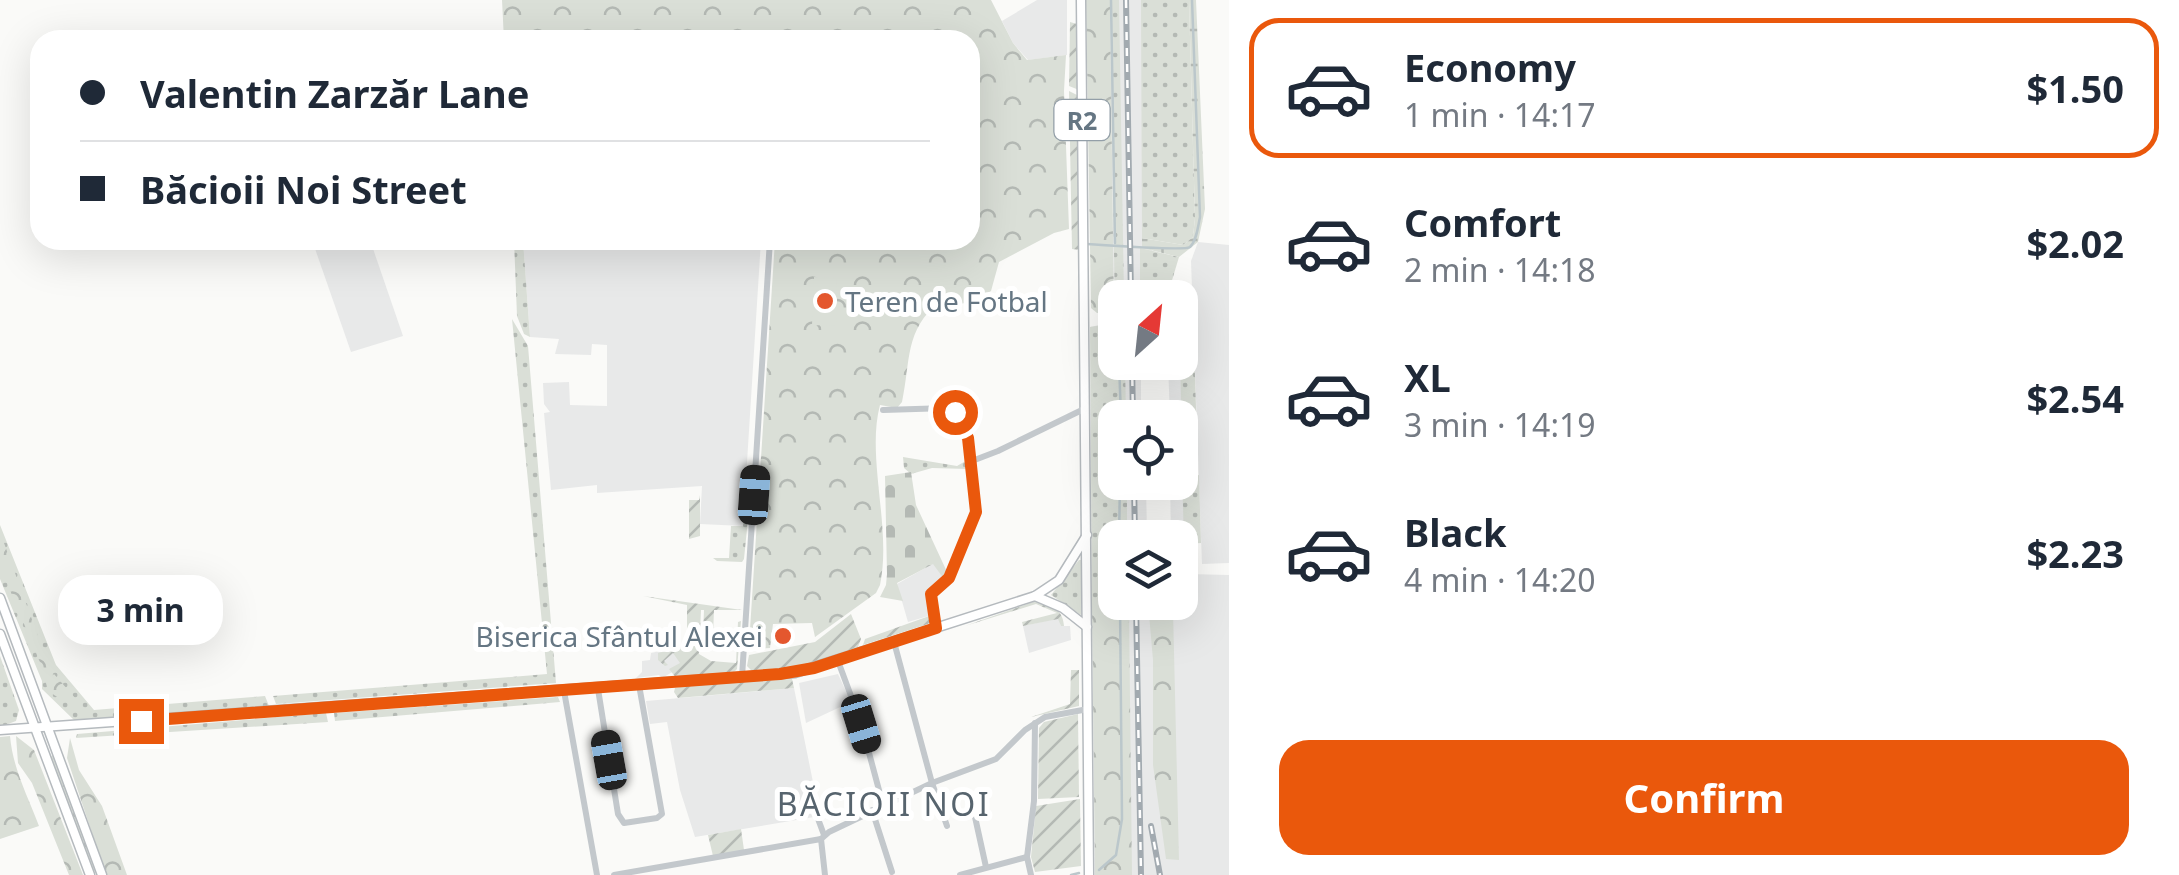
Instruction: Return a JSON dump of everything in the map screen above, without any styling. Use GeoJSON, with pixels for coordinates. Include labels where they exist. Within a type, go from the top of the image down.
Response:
{"type":"FeatureCollection","features":[{"type":"Feature","properties":{"kind":"main road","name":"R2"},"geometry":{"type":"LineString","coordinates":[[1081,0],[1087,535]]}},
{"type":"Feature","properties":{"kind":"main road"},"geometry":{"type":"LineString","coordinates":[[0,730],[795,673],[1036,596],[1064,575],[1087,535]]}},
{"type":"Feature","properties":{"kind":"main road"},"geometry":{"type":"LineString","coordinates":[[1087,535],[1089,875]]}},
{"type":"Feature","properties":{"kind":"main road"},"geometry":{"type":"LineString","coordinates":[[1036,596],[1064,608],[1087,627]]}},
{"type":"Feature","properties":{"kind":"main road"},"geometry":{"type":"LineString","coordinates":[[0,598],[102,875]]}},
{"type":"Feature","properties":{"kind":"main road"},"geometry":{"type":"LineString","coordinates":[[0,634],[90,875]]}},
{"type":"Feature","properties":{"kind":"street"},"geometry":{"type":"LineString","coordinates":[[742,677],[769,250]]}},
{"type":"Feature","properties":{"kind":"street"},"geometry":{"type":"LineString","coordinates":[[883,410],[940,407],[952,410],[964,428],[972,461],[976,512],[949,578],[931,594],[936,628]]}},
{"type":"Feature","properties":{"kind":"street"},"geometry":{"type":"LineString","coordinates":[[972,461],[1084,409]]}},
{"type":"Feature","properties":{"kind":"street"},"geometry":{"type":"LineString","coordinates":[[894,642],[947,826]]}},
{"type":"Feature","properties":{"kind":"street"},"geometry":{"type":"LineString","coordinates":[[838,661],[861,724],[883,805]]}},
{"type":"Feature","properties":{"kind":"street"},"geometry":{"type":"LineString","coordinates":[[598,689],[618,814],[624,823],[662,814],[639,685]]}},
{"type":"Feature","properties":{"kind":"street"},"geometry":{"type":"LineString","coordinates":[[564,691],[597,875]]}},
{"type":"Feature","properties":{"kind":"street"},"geometry":{"type":"LineString","coordinates":[[614,875],[823,838],[932,782],[996,759],[1036,721],[1088,709]]}},
{"type":"Feature","properties":{"kind":"street"},"geometry":{"type":"LineString","coordinates":[[1031,875],[1028,857],[1036,721]]}},
{"type":"Feature","properties":{"kind":"street"},"geometry":{"type":"LineString","coordinates":[[814,808],[823,838],[825,875]]}},
{"type":"Feature","properties":{"kind":"street"},"geometry":{"type":"LineString","coordinates":[[872,810],[892,872]]}},
{"type":"Feature","properties":{"kind":"street"},"geometry":{"type":"LineString","coordinates":[[975,817],[986,867]]}},
{"type":"Feature","properties":{"kind":"street"},"geometry":{"type":"LineString","coordinates":[[960,875],[1028,857]]}},
{"type":"Feature","properties":{"kind":"shaded area"},"geometry":{"type":"Polygon","coordinates":[[[1037,0],[1067,0],[1067,55],[1028,60],[1013,43],[1002,21],[1037,0]]]}},
{"type":"Feature","properties":{"kind":"shaded area"},"geometry":{"type":"Polygon","coordinates":[[[1110,0],[1148,0],[1142,247],[1152,249],[1153,280],[1113,280],[1110,0]]]}},
{"type":"Feature","properties":{"kind":"shaded area"},"geometry":{"type":"Polygon","coordinates":[[[1198,242],[1229,245],[1229,563],[1202,564],[1195,380],[1198,280],[1192,280],[1191,261],[1198,242]]]}},
{"type":"Feature","properties":{"kind":"shaded area"},"geometry":{"type":"Polygon","coordinates":[[[315,250],[373,250],[403,336],[351,352],[315,250]]]}},
{"type":"Feature","properties":{"kind":"shaded area"},"geometry":{"type":"Polygon","coordinates":[[[524,250],[760,250],[743,526],[700,524],[702,486],[597,493],[597,485],[551,490],[544,413],[550,412],[544,404],[543,383],[569,382],[570,405],[607,406],[607,345],[592,344],[591,355],[555,354],[559,339],[530,337],[524,250]]]}},
{"type":"Feature","properties":{"kind":"shaded area"},"geometry":{"type":"Polygon","coordinates":[[[1098,325],[1098,380],[1141,380],[1141,400],[1098,400],[1098,500],[1146,500],[1147,520],[1098,520],[1098,620],[1198,620],[1198,574],[1229,575],[1229,875],[1095,875],[1090,327],[1098,325]]]}},
{"type":"Feature","properties":{"kind":"shaded area"},"geometry":{"type":"Polygon","coordinates":[[[1169,380],[1186,380],[1186,400],[1169,400],[1169,380]]]}},
{"type":"Feature","properties":{"kind":"shaded area"},"geometry":{"type":"Polygon","coordinates":[[[1170,500],[1187,500],[1187,520],[1171,520],[1170,500]]]}},
{"type":"Feature","properties":{"kind":"shaded area"},"geometry":{"type":"Polygon","coordinates":[[[934,563],[944,579],[927,594],[932,615],[908,622],[897,584],[934,563]]]}},
{"type":"Feature","properties":{"kind":"shaded area"},"geometry":{"type":"Polygon","coordinates":[[[1059,618],[1061,626],[1070,626],[1071,640],[1029,653],[1023,626],[1059,618]]]}},
{"type":"Feature","properties":{"kind":"shaded area"},"geometry":{"type":"Polygon","coordinates":[[[687,645],[688,663],[662,678],[636,678],[642,672],[642,661],[650,660],[651,653],[687,645]]]}},
{"type":"Feature","properties":{"kind":"shaded area"},"geometry":{"type":"Polygon","coordinates":[[[838,674],[851,702],[806,723],[799,683],[838,674]]]}},
{"type":"Feature","properties":{"kind":"shaded area"},"geometry":{"type":"Polygon","coordinates":[[[794,688],[815,792],[811,806],[814,817],[695,837],[680,790],[667,722],[650,724],[646,701],[794,688]]]}},
{"type":"Feature","properties":{"kind":"green space"},"geometry":{"type":"Polygon","coordinates":[[[502,0],[991,0],[1013,43],[1027,60],[1066,55],[1069,229],[999,262],[991,291],[954,305],[942,306],[940,301],[920,324],[911,347],[902,402],[897,408],[880,405],[876,425],[883,541],[880,585],[876,593],[815,637],[812,623],[773,624],[770,648],[754,649],[749,645],[774,250],[980,250],[980,30],[504,30],[502,0]]]}},
{"type":"Feature","properties":{"kind":"green space"},"geometry":{"type":"Polygon","coordinates":[[[1086,0],[1110,0],[1114,280],[1098,280],[1098,313],[1091,308],[1086,0]]]}},
{"type":"Feature","properties":{"kind":"green space"},"geometry":{"type":"Polygon","coordinates":[[[1110,0],[1119,0],[1124,280],[1114,280],[1110,0]]]}},
{"type":"Feature","properties":{"kind":"green space"},"geometry":{"type":"Polygon","coordinates":[[[1141,0],[1189,0],[1195,218],[1193,237],[1183,245],[1142,238],[1141,0]]]}},
{"type":"Feature","properties":{"kind":"green space"},"geometry":{"type":"Polygon","coordinates":[[[1189,0],[1196,0],[1205,209],[1198,242],[1179,257],[1142,248],[1142,238],[1183,245],[1193,237],[1189,0]]]}},
{"type":"Feature","properties":{"kind":"green space"},"geometry":{"type":"Polygon","coordinates":[[[1070,22],[1077,24],[1079,90],[1069,86],[1070,22]]]}},
{"type":"Feature","properties":{"kind":"green space"},"geometry":{"type":"Polygon","coordinates":[[[1069,91],[1077,95],[1080,250],[1072,249],[1069,91]]]}},
{"type":"Feature","properties":{"kind":"green space"},"geometry":{"type":"Polygon","coordinates":[[[1140,248],[1179,257],[1172,280],[1140,280],[1140,248]]]}},
{"type":"Feature","properties":{"kind":"green space"},"geometry":{"type":"Polygon","coordinates":[[[514,250],[524,250],[530,337],[524,334],[517,316],[514,250]]]}},
{"type":"Feature","properties":{"kind":"green space","name":"Teren de Fotbal"},"geometry":{"type":"Polygon","coordinates":[[[814,277],[837,278],[836,326],[812,325],[814,277]]]}},
{"type":"Feature","properties":{"kind":"green space"},"geometry":{"type":"Polygon","coordinates":[[[512,319],[528,346],[556,683],[276,704],[273,696],[547,674],[512,319]]]}},
{"type":"Feature","properties":{"kind":"green space"},"geometry":{"type":"Polygon","coordinates":[[[1098,326],[1098,380],[1125,380],[1126,400],[1098,400],[1098,500],[1127,500],[1127,520],[1098,520],[1098,610],[1092,610],[1090,327],[1098,326]]]}},
{"type":"Feature","properties":{"kind":"green space"},"geometry":{"type":"Polygon","coordinates":[[[1181,380],[1195,380],[1196,400],[1181,400],[1181,380]]]}},
{"type":"Feature","properties":{"kind":"green space"},"geometry":{"type":"Polygon","coordinates":[[[903,457],[957,466],[969,459],[968,469],[932,468],[911,474],[904,468],[903,457]]]}},
{"type":"Feature","properties":{"kind":"green space"},"geometry":{"type":"Polygon","coordinates":[[[911,472],[916,505],[948,574],[944,579],[933,564],[897,583],[903,601],[880,597],[887,574],[885,476],[911,472]]]}},
{"type":"Feature","properties":{"kind":"green space"},"geometry":{"type":"Polygon","coordinates":[[[1199,475],[1201,543],[1198,543],[1198,520],[1183,520],[1183,500],[1198,500],[1199,475]]]}},
{"type":"Feature","properties":{"kind":"green space"},"geometry":{"type":"Polygon","coordinates":[[[700,495],[700,536],[689,539],[689,500],[699,500],[700,495]]]}},
{"type":"Feature","properties":{"kind":"green space"},"geometry":{"type":"Polygon","coordinates":[[[745,496],[750,499],[744,559],[717,561],[713,558],[729,558],[731,526],[743,526],[745,496]]]}},
{"type":"Feature","properties":{"kind":"green space"},"geometry":{"type":"Polygon","coordinates":[[[0,525],[56,665],[94,710],[265,696],[269,706],[74,720],[42,689],[0,579],[0,525]]]}},
{"type":"Feature","properties":{"kind":"green space"},"geometry":{"type":"Polygon","coordinates":[[[0,532],[49,666],[44,672],[0,566],[0,532]]]}},
{"type":"Feature","properties":{"kind":"green space"},"geometry":{"type":"Polygon","coordinates":[[[1082,560],[1081,615],[1051,595],[1082,560]]]}},
{"type":"Feature","properties":{"kind":"green space"},"geometry":{"type":"Polygon","coordinates":[[[643,596],[742,610],[714,610],[713,635],[703,633],[701,610],[699,654],[711,661],[736,663],[741,621],[737,669],[732,674],[677,679],[669,669],[680,663],[673,653],[664,661],[668,665],[665,666],[658,660],[658,653],[687,645],[687,605],[643,596]]]}},
{"type":"Feature","properties":{"kind":"green space"},"geometry":{"type":"Polygon","coordinates":[[[1033,602],[1054,608],[1061,615],[1064,626],[1058,619],[1023,626],[1022,622],[1057,613],[1036,604],[965,626],[1033,602]]]}},
{"type":"Feature","properties":{"kind":"green space"},"geometry":{"type":"Polygon","coordinates":[[[1092,610],[1098,610],[1098,620],[1129,620],[1132,875],[1095,875],[1092,610]]]}},
{"type":"Feature","properties":{"kind":"green space"},"geometry":{"type":"Polygon","coordinates":[[[851,614],[861,639],[858,647],[803,666],[753,672],[747,666],[749,655],[815,642],[851,614]]]}},
{"type":"Feature","properties":{"kind":"green space"},"geometry":{"type":"Polygon","coordinates":[[[932,615],[931,623],[863,645],[865,639],[932,615]]]}},
{"type":"Feature","properties":{"kind":"green space"},"geometry":{"type":"Polygon","coordinates":[[[1149,620],[1173,620],[1179,860],[1166,859],[1153,765],[1149,620]]]}},
{"type":"Feature","properties":{"kind":"green space"},"geometry":{"type":"Polygon","coordinates":[[[0,656],[19,710],[16,721],[0,727],[0,656]]]}},
{"type":"Feature","properties":{"kind":"green space"},"geometry":{"type":"Polygon","coordinates":[[[1071,670],[1079,670],[1079,706],[1031,717],[1070,704],[1071,670]]]}},
{"type":"Feature","properties":{"kind":"green space"},"geometry":{"type":"Polygon","coordinates":[[[54,674],[75,698],[74,702],[65,702],[48,691],[46,683],[54,674]]]}},
{"type":"Feature","properties":{"kind":"green space"},"geometry":{"type":"Polygon","coordinates":[[[792,679],[794,688],[678,698],[674,692],[675,688],[685,686],[792,679]]]}},
{"type":"Feature","properties":{"kind":"green space"},"geometry":{"type":"Polygon","coordinates":[[[558,697],[560,702],[335,721],[334,713],[558,697]]]}},
{"type":"Feature","properties":{"kind":"green space"},"geometry":{"type":"Polygon","coordinates":[[[326,713],[328,722],[76,738],[77,734],[326,713]]]}},
{"type":"Feature","properties":{"kind":"green space"},"geometry":{"type":"Polygon","coordinates":[[[1078,714],[1079,797],[1038,799],[1039,728],[1044,722],[1078,714]]]}},
{"type":"Feature","properties":{"kind":"green space"},"geometry":{"type":"Polygon","coordinates":[[[10,736],[17,771],[39,826],[0,839],[0,737],[10,736]]]}},
{"type":"Feature","properties":{"kind":"green space"},"geometry":{"type":"Polygon","coordinates":[[[16,736],[34,750],[83,875],[69,875],[32,783],[18,763],[16,736]]]}},
{"type":"Feature","properties":{"kind":"green space"},"geometry":{"type":"Polygon","coordinates":[[[70,738],[79,770],[102,806],[127,875],[106,875],[67,758],[70,738]]]}},
{"type":"Feature","properties":{"kind":"green space"},"geometry":{"type":"Polygon","coordinates":[[[53,756],[98,875],[92,869],[50,757],[53,756]]]}},
{"type":"Feature","properties":{"kind":"green space"},"geometry":{"type":"Polygon","coordinates":[[[1080,799],[1081,866],[1035,872],[1031,857],[1036,806],[1080,799]]]}},
{"type":"Feature","properties":{"kind":"green space"},"geometry":{"type":"Polygon","coordinates":[[[741,829],[744,850],[713,856],[708,835],[741,829]]]}},
{"type":"Feature","properties":{"kind":"waterway"},"geometry":{"type":"LineString","coordinates":[[1111,0],[1115,243]]}},
{"type":"Feature","properties":{"kind":"waterway"},"geometry":{"type":"LineString","coordinates":[[1087,244],[1185,248],[1194,241],[1200,217],[1192,0]]}},
{"type":"Feature","properties":{"kind":"waterway"},"geometry":{"type":"LineString","coordinates":[[1120,380],[1120,400]]}},
{"type":"Feature","properties":{"kind":"waterway"},"geometry":{"type":"LineString","coordinates":[[1119,520],[1120,500]]}},
{"type":"Feature","properties":{"kind":"waterway"},"geometry":{"type":"LineString","coordinates":[[1099,870],[1116,855],[1122,819],[1120,620]]}},
{"type":"Feature","properties":{"kind":"waterway"},"geometry":{"type":"LineString","coordinates":[[1071,875],[1079,873]]}},
{"type":"Feature","properties":{"kind":"railway"},"geometry":{"type":"LineString","coordinates":[[1126,0],[1131,280]]}},
{"type":"Feature","properties":{"kind":"railway"},"geometry":{"type":"LineString","coordinates":[[1132,380],[1133,400]]}},
{"type":"Feature","properties":{"kind":"railway"},"geometry":{"type":"LineString","coordinates":[[1134,500],[1135,520]]}},
{"type":"Feature","properties":{"kind":"railway"},"geometry":{"type":"LineString","coordinates":[[1136,620],[1141,875]]}},
{"type":"Feature","properties":{"kind":"railway"},"geometry":{"type":"LineString","coordinates":[[1151,826],[1160,875]]}},
{"type":"Feature","properties":{"kind":"place","name":"Teren de Fotbal"},"geometry":{"type":"Point","coordinates":[825,301]}},
{"type":"Feature","properties":{"kind":"place","name":"Biserica Sfântul Alexei"},"geometry":{"type":"Point","coordinates":[783,636]}},
{"type":"Feature","properties":{"kind":"district","name":"BĂCIOII NOI"},"geometry":{"type":"Point","coordinates":[884,803]}},
{"type":"Feature","properties":{"kind":"route"},"geometry":{"type":"LineString","coordinates":[[141,721],[795,673],[936,628],[931,594],[949,578],[978,504],[968,438],[955,412]]}}]}
